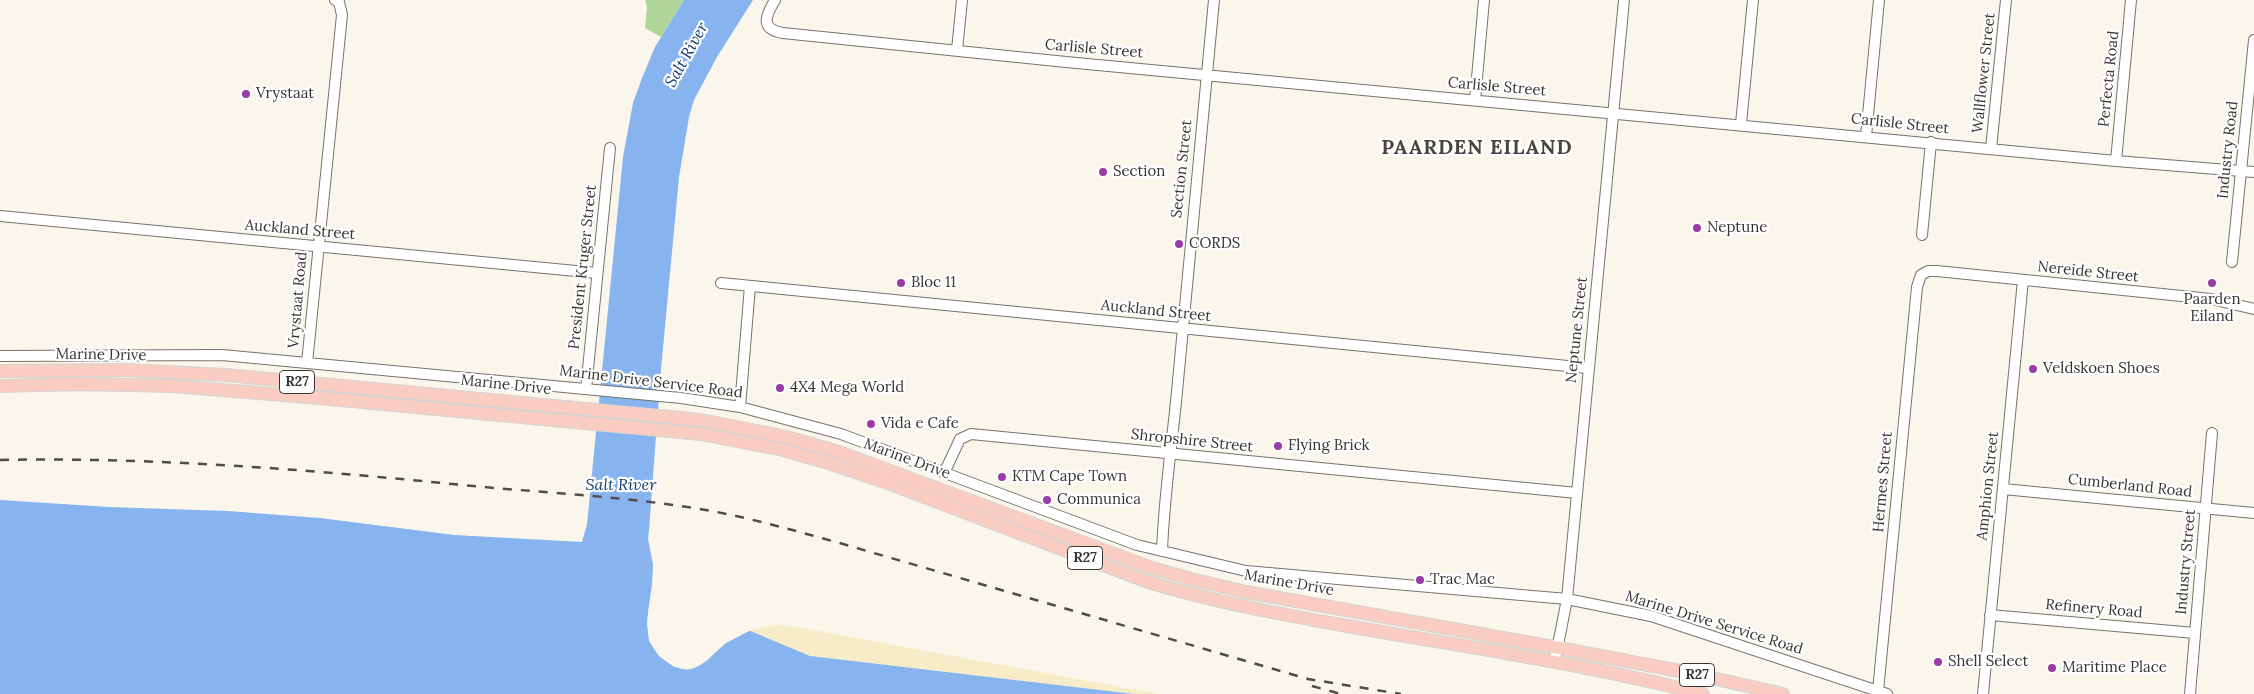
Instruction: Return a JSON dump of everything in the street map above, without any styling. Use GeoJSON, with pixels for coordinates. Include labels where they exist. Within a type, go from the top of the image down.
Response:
{"type":"FeatureCollection","features":[{"type":"Feature","properties":{"kind":"main road","name":"Marine Drive"},"geometry":{"type":"LineString","coordinates":[[0,371],[126,370],[226,375],[706,421],[778,435],[839,452],[1152,568],[1195,580],[1690,673],[1783,694]]}},
{"type":"Feature","properties":{"kind":"main road","name":"Marine Drive"},"geometry":{"type":"LineString","coordinates":[[0,386],[88,384],[173,386],[701,434],[757,444],[832,464],[885,482],[1148,582],[1192,596],[1302,618],[1554,661],[1703,694]]}},
{"type":"Feature","properties":{"kind":"street","name":"Carlisle Street"},"geometry":{"type":"LineString","coordinates":[[775,0],[766,20],[768,26],[776,32],[2116,161],[2254,172]]}},
{"type":"Feature","properties":{"kind":"street"},"geometry":{"type":"LineString","coordinates":[[957,50],[962,0]]}},
{"type":"Feature","properties":{"kind":"street","name":"Section Street"},"geometry":{"type":"LineString","coordinates":[[1162,551],[1163,505],[1171,454],[1214,0]]}},
{"type":"Feature","properties":{"kind":"street"},"geometry":{"type":"LineString","coordinates":[[1476,100],[1484,0]]}},
{"type":"Feature","properties":{"kind":"street","name":"Neptune Street"},"geometry":{"type":"LineString","coordinates":[[1554,661],[1559,648],[1567,599],[1624,0]]}},
{"type":"Feature","properties":{"kind":"street"},"geometry":{"type":"LineString","coordinates":[[1741,124],[1753,0]]}},
{"type":"Feature","properties":{"kind":"street"},"geometry":{"type":"LineString","coordinates":[[1866,136],[1879,0]]}},
{"type":"Feature","properties":{"kind":"street","name":"Wallflower Street"},"geometry":{"type":"LineString","coordinates":[[1991,149],[2006,0]]}},
{"type":"Feature","properties":{"kind":"street","name":"Perfecta Road"},"geometry":{"type":"LineString","coordinates":[[2116,161],[2131,0]]}},
{"type":"Feature","properties":{"kind":"street","name":"Vrystaat Road"},"geometry":{"type":"LineString","coordinates":[[307,363],[342,15],[337,1]]}},
{"type":"Feature","properties":{"kind":"street","name":"Industry Road"},"geometry":{"type":"LineString","coordinates":[[2232,262],[2254,40]]}},
{"type":"Feature","properties":{"kind":"street"},"geometry":{"type":"LineString","coordinates":[[1922,235],[1931,142]]}},
{"type":"Feature","properties":{"kind":"street","name":"President Kruger Street"},"geometry":{"type":"LineString","coordinates":[[591,390],[597,272],[610,148]]}},
{"type":"Feature","properties":{"kind":"street","name":"Auckland Street"},"geometry":{"type":"LineString","coordinates":[[0,216],[597,272]]}},
{"type":"Feature","properties":{"kind":"street","name":"Nereide Street"},"geometry":{"type":"LineString","coordinates":[[1919,277],[1928,271],[1937,271],[2211,299],[2254,309]]}},
{"type":"Feature","properties":{"kind":"street","name":"Hermes Street"},"geometry":{"type":"LineString","coordinates":[[1882,692],[1919,277]]}},
{"type":"Feature","properties":{"kind":"street","name":"Amphion Street"},"geometry":{"type":"LineString","coordinates":[[1983,694],[2023,280]]}},
{"type":"Feature","properties":{"kind":"street","name":"Auckland Street"},"geometry":{"type":"LineString","coordinates":[[721,282],[1588,368]]}},
{"type":"Feature","properties":{"kind":"street"},"geometry":{"type":"LineString","coordinates":[[740,407],[750,286]]}},
{"type":"Feature","properties":{"kind":"street","name":"Marine Drive Service Road"},"geometry":{"type":"LineString","coordinates":[[0,356],[222,355],[681,398],[740,407],[841,434],[945,471],[1137,545],[1246,571],[1567,599],[1651,616],[1882,692]]}},
{"type":"Feature","properties":{"kind":"street","name":"Industry Street"},"geometry":{"type":"LineString","coordinates":[[2190,694],[2212,433]]}},
{"type":"Feature","properties":{"kind":"street","name":"Shropshire Street"},"geometry":{"type":"LineString","coordinates":[[945,471],[960,439],[971,434],[1577,493]]}},
{"type":"Feature","properties":{"kind":"street","name":"Cumberland Road"},"geometry":{"type":"LineString","coordinates":[[2003,489],[2254,513]]}},
{"type":"Feature","properties":{"kind":"street","name":"Refinery Road"},"geometry":{"type":"LineString","coordinates":[[1990,615],[2195,633]]}},
{"type":"Feature","properties":{"kind":"green space"},"geometry":{"type":"Polygon","coordinates":[[[645,0],[684,0],[661,37],[645,28],[647,7],[645,0]]]}},
{"type":"Feature","properties":{"kind":"sand"},"geometry":{"type":"Polygon","coordinates":[[[778,625],[1159,694],[1134,694],[810,656],[748,630],[778,625]]]}},
{"type":"Feature","properties":{"kind":"water","name":"Salt River"},"geometry":{"type":"Polygon","coordinates":[[[684,0],[753,0],[717,57],[694,100],[689,117],[679,177],[661,369],[649,530],[653,577],[648,629],[650,640],[656,651],[666,661],[675,666],[691,669],[705,662],[725,643],[748,630],[810,656],[1134,694],[0,694],[0,500],[109,507],[228,511],[320,518],[454,535],[582,542],[587,524],[623,157],[633,103],[655,47],[684,0]]]}},
{"type":"Feature","properties":{"kind":"pier"},"geometry":{"type":"Polygon","coordinates":[[[649,530],[651,530],[655,564],[650,622],[652,640],[661,654],[675,665],[691,667],[706,658],[725,641],[747,628],[753,629],[726,643],[707,660],[691,669],[674,667],[659,656],[649,641],[647,622],[652,592],[653,564],[648,539],[649,530]]]}},
{"type":"Feature","properties":{"kind":"railway"},"geometry":{"type":"LineString","coordinates":[[0,460],[170,462],[339,473],[618,498],[717,512],[836,542],[1308,679],[1401,694]]}},
{"type":"Feature","properties":{"kind":"railway"},"geometry":{"type":"LineString","coordinates":[[1312,686],[1341,694]]}},
{"type":"Feature","properties":{"kind":"place","name":"Vrystaat"},"geometry":{"type":"Point","coordinates":[246,94]}},
{"type":"Feature","properties":{"kind":"place","name":"Section"},"geometry":{"type":"Point","coordinates":[1103,172]}},
{"type":"Feature","properties":{"kind":"place","name":"Neptune"},"geometry":{"type":"Point","coordinates":[1697,228]}},
{"type":"Feature","properties":{"kind":"place","name":"CORDS"},"geometry":{"type":"Point","coordinates":[1179,244]}},
{"type":"Feature","properties":{"kind":"place","name":"Bloc 11"},"geometry":{"type":"Point","coordinates":[901,283]}},
{"type":"Feature","properties":{"kind":"place","name":"Paarden Eiland"},"geometry":{"type":"Point","coordinates":[2212,283]}},
{"type":"Feature","properties":{"kind":"place","name":"Veldskoen Shoes"},"geometry":{"type":"Point","coordinates":[2033,369]}},
{"type":"Feature","properties":{"kind":"place","name":"4X4 Mega World"},"geometry":{"type":"Point","coordinates":[780,388]}},
{"type":"Feature","properties":{"kind":"place","name":"Vida e Cafe"},"geometry":{"type":"Point","coordinates":[871,424]}},
{"type":"Feature","properties":{"kind":"place","name":"Flying Brick"},"geometry":{"type":"Point","coordinates":[1278,446]}},
{"type":"Feature","properties":{"kind":"place","name":"KTM Cape Town"},"geometry":{"type":"Point","coordinates":[1002,477]}},
{"type":"Feature","properties":{"kind":"place","name":"Communica"},"geometry":{"type":"Point","coordinates":[1047,500]}},
{"type":"Feature","properties":{"kind":"place","name":"Trac Mac"},"geometry":{"type":"Point","coordinates":[1420,580]}},
{"type":"Feature","properties":{"kind":"place","name":"Shell Select"},"geometry":{"type":"Point","coordinates":[1938,662]}},
{"type":"Feature","properties":{"kind":"place","name":"Maritime Place"},"geometry":{"type":"Point","coordinates":[2052,668]}},
{"type":"Feature","properties":{"kind":"district","name":"PAARDEN EILAND"},"geometry":{"type":"Point","coordinates":[1477,148]}}]}
